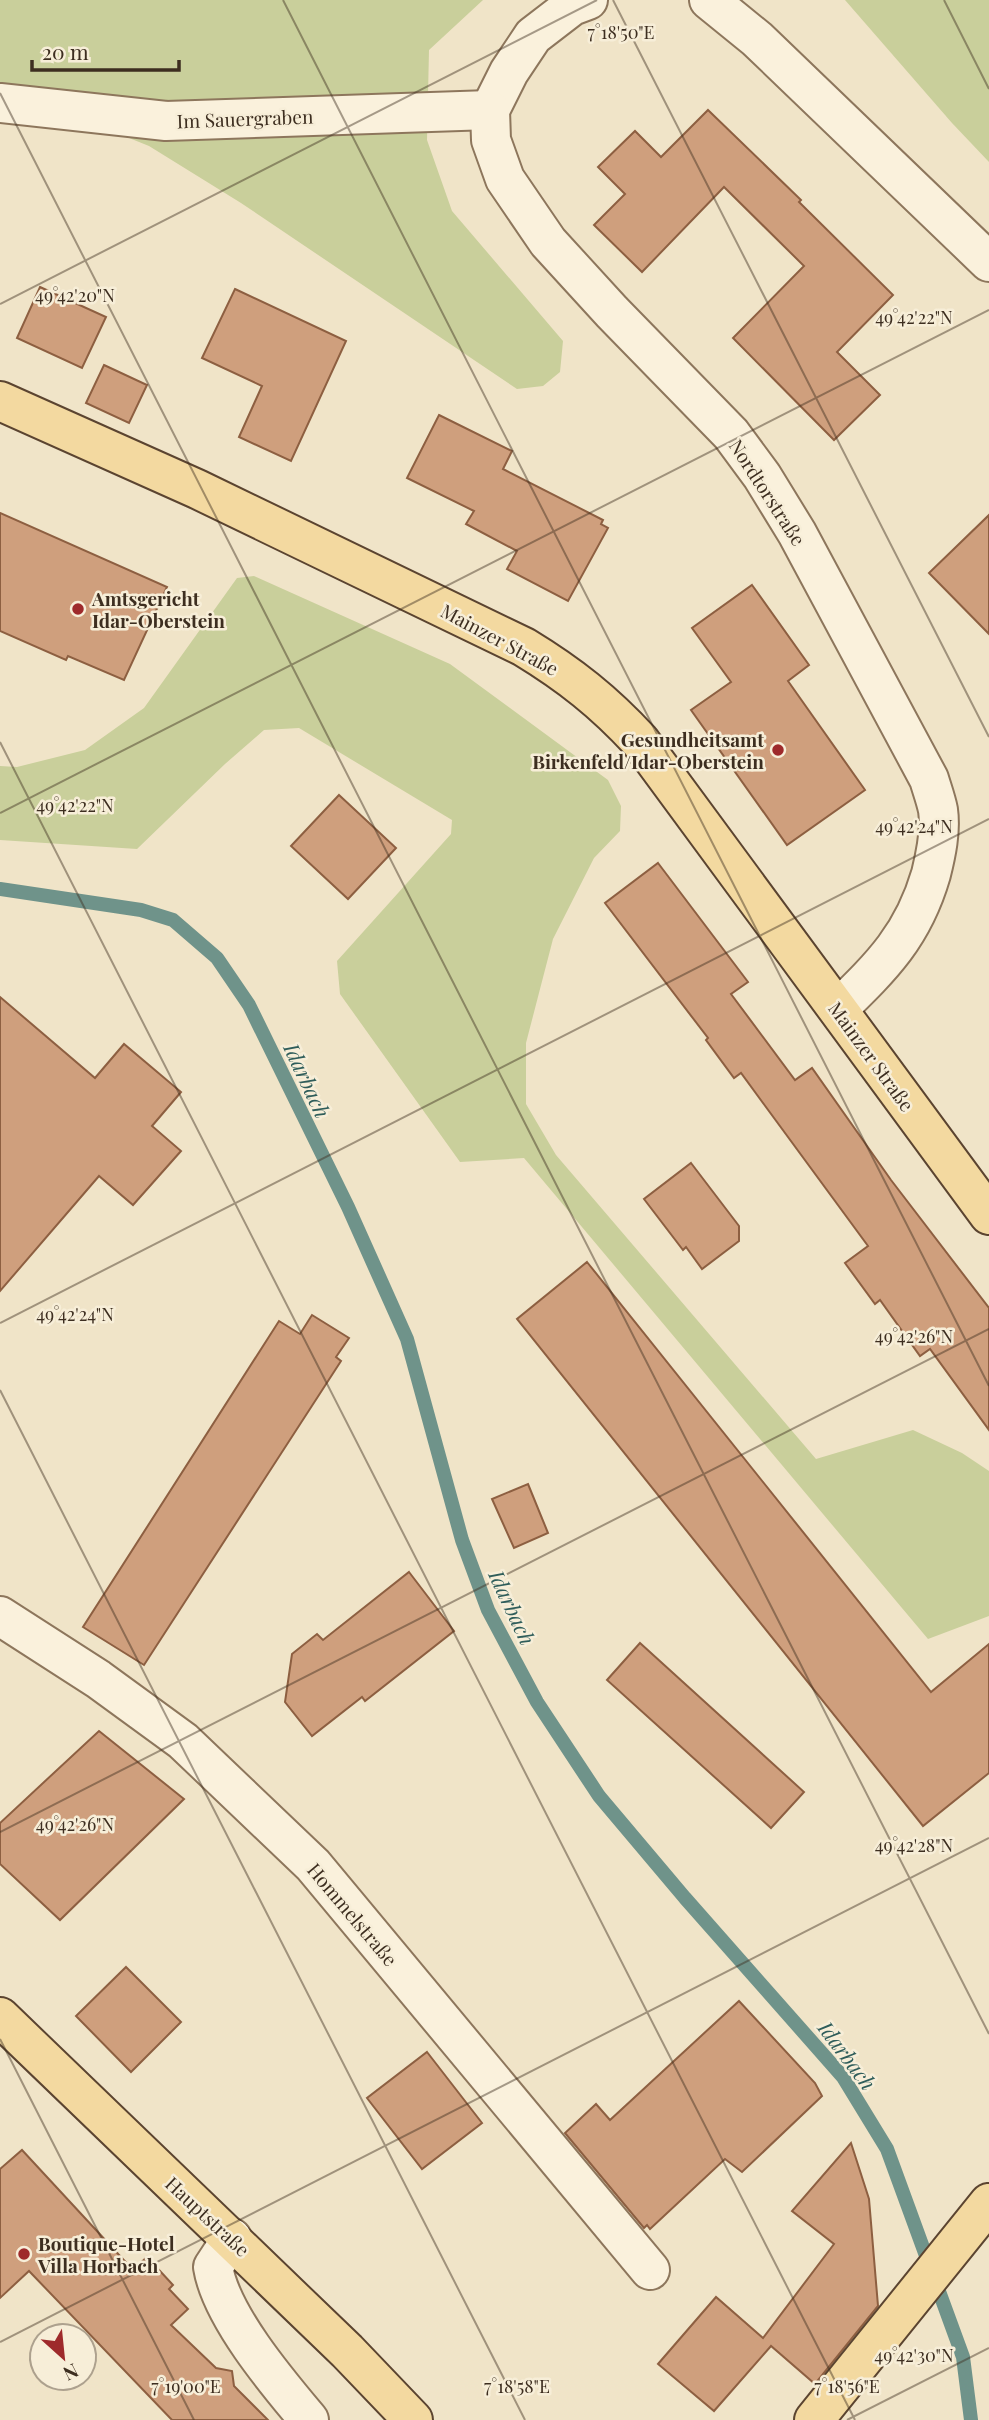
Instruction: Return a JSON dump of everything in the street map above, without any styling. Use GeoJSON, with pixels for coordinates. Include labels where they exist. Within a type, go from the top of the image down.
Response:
{"type":"FeatureCollection","features":[{"type":"Feature","properties":{"kind":"main road","name":"Mainzer Straße"},"geometry":{"type":"LineString","coordinates":[[0,401],[209,495],[524,647],[563,671],[613,711],[640,741],[989,1215]]}},
{"type":"Feature","properties":{"kind":"main road","name":"Hauptstraße"},"geometry":{"type":"LineString","coordinates":[[0,2017],[232,2238],[413,2420]]}},
{"type":"Feature","properties":{"kind":"main road"},"geometry":{"type":"LineString","coordinates":[[814,2420],[989,2203]]}},
{"type":"Feature","properties":{"kind":"street"},"geometry":{"type":"LineString","coordinates":[[490,110],[509,72],[533,36],[572,6],[588,0]]}},
{"type":"Feature","properties":{"kind":"street"},"geometry":{"type":"LineString","coordinates":[[709,0],[757,39],[989,262]]}},
{"type":"Feature","properties":{"kind":"street","name":"Im Sauergraben"},"geometry":{"type":"LineString","coordinates":[[0,103],[166,121],[490,110]]}},
{"type":"Feature","properties":{"kind":"street","name":"Nordtorstraße"},"geometry":{"type":"LineString","coordinates":[[490,110],[491,141],[505,179],[548,242],[731,434],[762,476],[797,533],[929,779],[938,811],[937,852],[925,895],[908,932],[878,970],[838,1009]]}},
{"type":"Feature","properties":{"kind":"street","name":"Hommelstraße"},"geometry":{"type":"LineString","coordinates":[[0,1616],[98,1679],[183,1741],[313,1866],[650,2270]]}},
{"type":"Feature","properties":{"kind":"street"},"geometry":{"type":"LineString","coordinates":[[232,2238],[213,2266],[216,2285],[244,2333],[309,2420]]}},
{"type":"Feature","properties":{"kind":"green space"},"geometry":{"type":"Polygon","coordinates":[[[0,0],[483,0],[429,50],[427,140],[452,211],[563,341],[560,372],[543,386],[517,389],[241,203],[149,146],[0,86],[0,0]]]}},
{"type":"Feature","properties":{"kind":"green space"},"geometry":{"type":"Polygon","coordinates":[[[845,0],[989,0],[989,162],[952,123],[845,0]]]}},
{"type":"Feature","properties":{"kind":"green space"},"geometry":{"type":"Polygon","coordinates":[[[254,576],[450,664],[608,780],[621,806],[620,831],[594,858],[553,939],[526,1043],[526,1104],[556,1155],[816,1459],[913,1430],[962,1453],[989,1471],[989,1616],[928,1639],[524,1158],[460,1162],[340,994],[337,961],[451,834],[452,820],[299,728],[264,730],[137,849],[0,840],[0,766],[17,767],[85,750],[144,708],[237,578],[254,576]]]}},
{"type":"Feature","properties":{"kind":"building"},"geometry":{"type":"Polygon","coordinates":[[[708,110],[801,200],[799,202],[893,295],[837,352],[880,395],[834,440],[733,338],[804,266],[724,187],[642,272],[594,225],[625,194],[598,167],[635,131],[661,157],[708,110]]]}},
{"type":"Feature","properties":{"kind":"building"},"geometry":{"type":"Polygon","coordinates":[[[40,287],[106,317],[82,368],[17,338],[40,287]]]}},
{"type":"Feature","properties":{"kind":"building"},"geometry":{"type":"Polygon","coordinates":[[[235,289],[346,341],[291,461],[239,437],[262,386],[202,358],[235,289]]]}},
{"type":"Feature","properties":{"kind":"building"},"geometry":{"type":"Polygon","coordinates":[[[104,365],[147,385],[129,423],[86,403],[104,365]]]}},
{"type":"Feature","properties":{"kind":"building"},"geometry":{"type":"Polygon","coordinates":[[[439,415],[512,451],[503,469],[603,520],[601,524],[608,528],[568,601],[507,569],[517,551],[466,524],[474,511],[407,478],[439,415]]]}},
{"type":"Feature","properties":{"kind":"building","name":"Amtsgericht Idar-Oberstein"},"geometry":{"type":"Polygon","coordinates":[[[0,513],[167,587],[124,680],[68,656],[66,660],[0,631],[0,513]]]}},
{"type":"Feature","properties":{"kind":"building"},"geometry":{"type":"Polygon","coordinates":[[[989,515],[989,634],[929,573],[989,515]]]}},
{"type":"Feature","properties":{"kind":"building","name":"Gesundheitsamt Birkenfeld/Idar-Oberstein"},"geometry":{"type":"Polygon","coordinates":[[[752,585],[809,665],[788,681],[865,790],[787,845],[691,710],[731,682],[692,628],[752,585]]]}},
{"type":"Feature","properties":{"kind":"building"},"geometry":{"type":"Polygon","coordinates":[[[339,795],[396,848],[348,899],[291,846],[339,795]]]}},
{"type":"Feature","properties":{"kind":"building"},"geometry":{"type":"Polygon","coordinates":[[[658,863],[748,982],[731,994],[795,1080],[812,1068],[891,1180],[989,1308],[989,1430],[930,1349],[920,1356],[880,1300],[875,1304],[845,1263],[868,1246],[741,1073],[734,1078],[706,1040],[708,1038],[605,903],[658,863]]]}},
{"type":"Feature","properties":{"kind":"building"},"geometry":{"type":"Polygon","coordinates":[[[0,997],[95,1078],[124,1044],[181,1092],[152,1126],[181,1151],[133,1205],[99,1176],[0,1291],[0,997]]]}},
{"type":"Feature","properties":{"kind":"building"},"geometry":{"type":"Polygon","coordinates":[[[691,1163],[739,1226],[739,1241],[702,1269],[686,1247],[683,1250],[644,1199],[691,1163]]]}},
{"type":"Feature","properties":{"kind":"building"},"geometry":{"type":"Polygon","coordinates":[[[587,1262],[931,1692],[989,1644],[989,1773],[923,1826],[517,1319],[587,1262]]]}},
{"type":"Feature","properties":{"kind":"building"},"geometry":{"type":"Polygon","coordinates":[[[312,1315],[349,1338],[336,1357],[341,1361],[144,1665],[83,1627],[279,1321],[300,1334],[312,1315]]]}},
{"type":"Feature","properties":{"kind":"building"},"geometry":{"type":"Polygon","coordinates":[[[528,1484],[548,1533],[514,1548],[492,1499],[528,1484]]]}},
{"type":"Feature","properties":{"kind":"building"},"geometry":{"type":"Polygon","coordinates":[[[409,1572],[454,1631],[365,1701],[362,1697],[312,1736],[285,1702],[292,1654],[317,1634],[323,1640],[409,1572]]]}},
{"type":"Feature","properties":{"kind":"building"},"geometry":{"type":"Polygon","coordinates":[[[640,1643],[804,1792],[771,1828],[607,1680],[640,1643]]]}},
{"type":"Feature","properties":{"kind":"building"},"geometry":{"type":"Polygon","coordinates":[[[99,1731],[184,1799],[60,1920],[0,1864],[0,1823],[99,1731]]]}},
{"type":"Feature","properties":{"kind":"building"},"geometry":{"type":"Polygon","coordinates":[[[126,1967],[181,2022],[131,2072],[76,2016],[126,1967]]]}},
{"type":"Feature","properties":{"kind":"building"},"geometry":{"type":"Polygon","coordinates":[[[739,2001],[815,2083],[822,2096],[742,2172],[725,2159],[650,2229],[647,2225],[644,2228],[565,2133],[596,2104],[610,2120],[739,2001]]]}},
{"type":"Feature","properties":{"kind":"building"},"geometry":{"type":"Polygon","coordinates":[[[427,2052],[482,2123],[422,2169],[367,2098],[427,2052]]]}},
{"type":"Feature","properties":{"kind":"building"},"geometry":{"type":"Polygon","coordinates":[[[851,2143],[869,2199],[878,2306],[815,2384],[771,2346],[714,2411],[658,2364],[716,2297],[763,2338],[834,2244],[792,2211],[851,2143]]]}},
{"type":"Feature","properties":{"kind":"building"},"geometry":{"type":"Polygon","coordinates":[[[22,2150],[133,2270],[147,2257],[173,2285],[169,2289],[188,2309],[171,2325],[216,2368],[232,2371],[234,2386],[268,2420],[172,2420],[98,2343],[98,2322],[78,2322],[29,2271],[0,2298],[0,2169],[22,2150]]]}},
{"type":"Feature","properties":{"kind":"waterway","name":"Idarbach"},"geometry":{"type":"LineString","coordinates":[[0,889],[141,910],[173,920],[217,958],[249,1005],[348,1207],[407,1339],[462,1540],[488,1610],[537,1702],[599,1796],[843,2077],[887,2149],[963,2357],[971,2420]]}},
{"type":"Feature","properties":{"kind":"place","name":"Amtsgericht Idar-Oberstein"},"geometry":{"type":"Point","coordinates":[78,609]}},
{"type":"Feature","properties":{"kind":"place","name":"Gesundheitsamt Birkenfeld/Idar-Oberstein"},"geometry":{"type":"Point","coordinates":[778,750]}},
{"type":"Feature","properties":{"kind":"place","name":"Boutique-Hotel Villa Horbach"},"geometry":{"type":"Point","coordinates":[24,2254]}}]}
